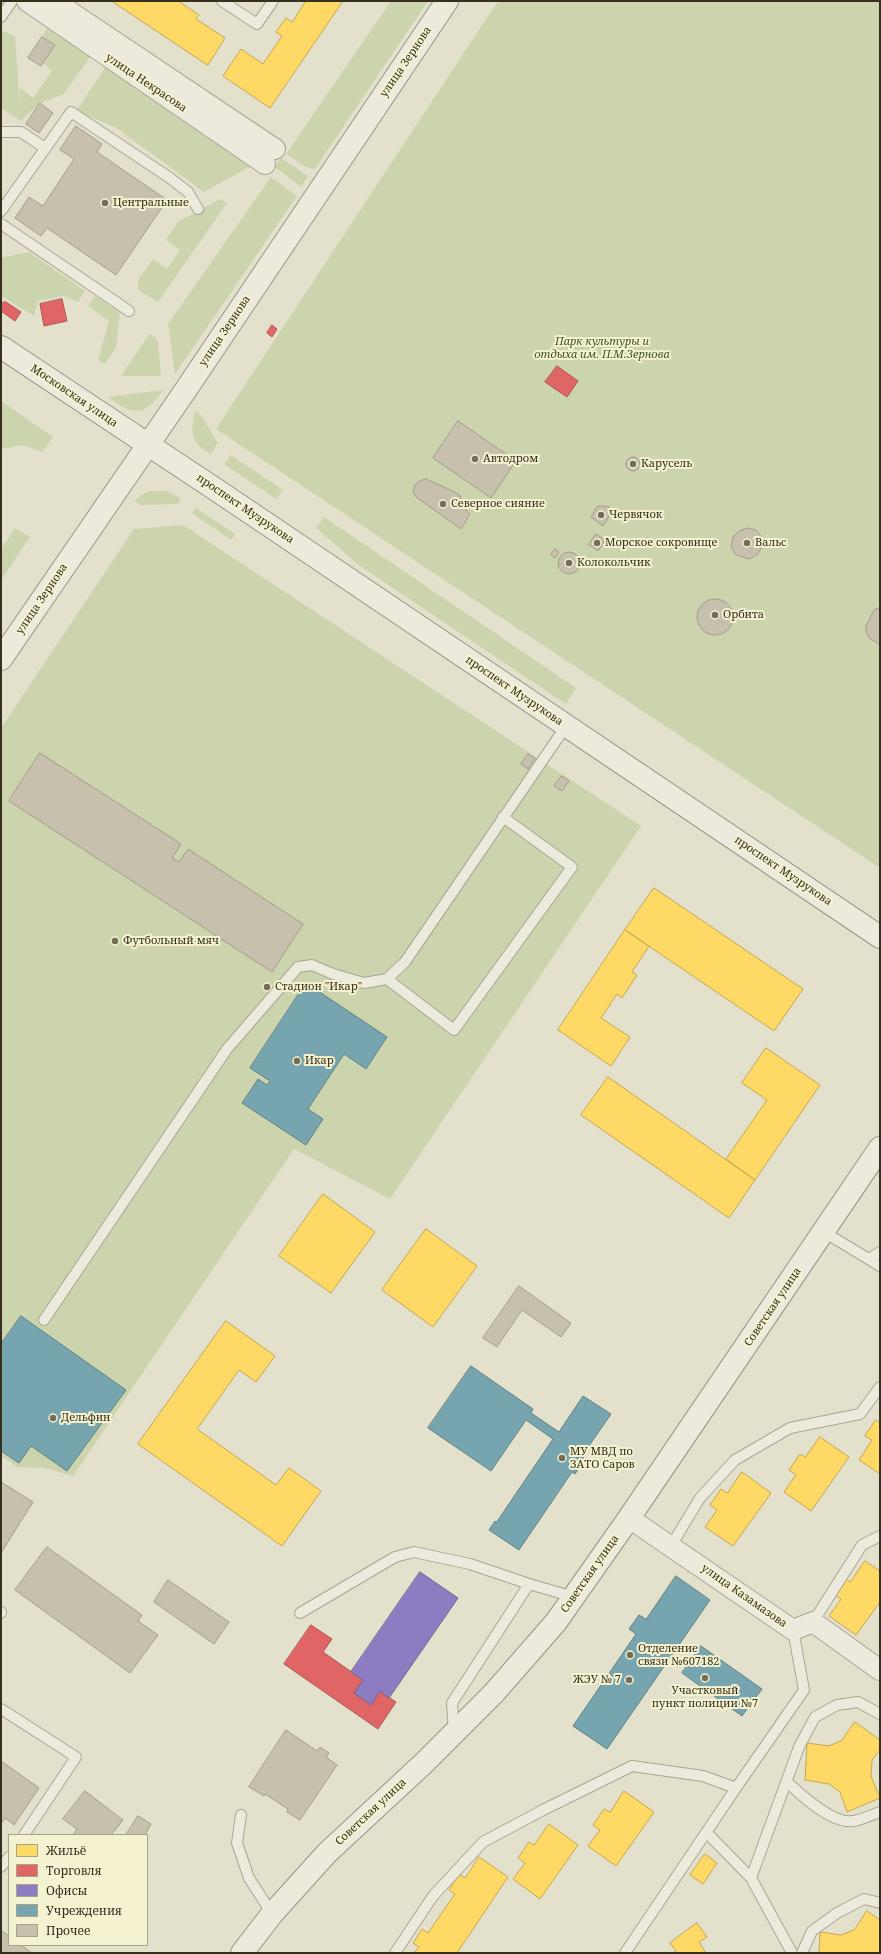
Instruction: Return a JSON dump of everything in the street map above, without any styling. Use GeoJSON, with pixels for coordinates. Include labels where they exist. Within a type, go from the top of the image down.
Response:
{"type":"FeatureCollection","features":[{"type":"Feature","properties":{"kind":"main road","name":"улица Зернова"},"geometry":{"type":"LineString","coordinates":[[1,659],[185,391],[447,1]]}},
{"type":"Feature","properties":{"kind":"main road","name":"Московская улица"},"geometry":{"type":"LineString","coordinates":[[1,347],[148,445]]}},
{"type":"Feature","properties":{"kind":"main road","name":"проспект Музрукова"},"geometry":{"type":"LineString","coordinates":[[148,445],[880,937]]}},
{"type":"Feature","properties":{"kind":"main road","name":"Советская улица"},"geometry":{"type":"LineString","coordinates":[[242,1953],[272,1914],[327,1853],[454,1733],[504,1682],[556,1622],[629,1518],[880,1148]]}},
{"type":"Feature","properties":{"kind":"street","name":"улица Некрасова"},"geometry":{"type":"LineString","coordinates":[[27,1],[270,157],[54,1]]}},
{"type":"Feature","properties":{"kind":"street","name":"улица Казамазова"},"geometry":{"type":"LineString","coordinates":[[629,1518],[793,1630],[813,1622]]}},
{"type":"Feature","properties":{"kind":"street"},"geometry":{"type":"LineString","coordinates":[[813,1622],[880,1670]]}},
{"type":"Feature","properties":{"kind":"lane"},"geometry":{"type":"LineString","coordinates":[[1,17],[12,1]]}},
{"type":"Feature","properties":{"kind":"lane"},"geometry":{"type":"LineString","coordinates":[[222,1],[257,24],[273,1]]}},
{"type":"Feature","properties":{"kind":"lane"},"geometry":{"type":"LineString","coordinates":[[1,211],[71,112],[188,192],[198,209]]}},
{"type":"Feature","properties":{"kind":"lane"},"geometry":{"type":"LineString","coordinates":[[1,132],[21,132],[45,148]]}},
{"type":"Feature","properties":{"kind":"lane"},"geometry":{"type":"LineString","coordinates":[[1,224],[129,311]]}},
{"type":"Feature","properties":{"kind":"lane"},"geometry":{"type":"LineString","coordinates":[[44,1320],[227,1049],[252,1022],[286,979],[298,967],[312,965],[333,974],[364,983],[387,979],[405,962],[566,726]]}},
{"type":"Feature","properties":{"kind":"lane"},"geometry":{"type":"LineString","coordinates":[[387,979],[454,1030],[509,955],[572,867],[504,817]]}},
{"type":"Feature","properties":{"kind":"lane"},"geometry":{"type":"LineString","coordinates":[[824,1232],[880,1266]]}},
{"type":"Feature","properties":{"kind":"lane"},"geometry":{"type":"LineString","coordinates":[[869,1259],[880,1252]]}},
{"type":"Feature","properties":{"kind":"lane"},"geometry":{"type":"LineString","coordinates":[[671,1546],[700,1498],[735,1460],[790,1428],[860,1414],[880,1386]]}},
{"type":"Feature","properties":{"kind":"lane"},"geometry":{"type":"LineString","coordinates":[[813,1622],[862,1545],[880,1536]]}},
{"type":"Feature","properties":{"kind":"lane"},"geometry":{"type":"LineString","coordinates":[[300,1614],[395,1557],[414,1552],[470,1564],[529,1584],[574,1597]]}},
{"type":"Feature","properties":{"kind":"lane"},"geometry":{"type":"LineString","coordinates":[[454,1733],[452,1702],[529,1584]]}},
{"type":"Feature","properties":{"kind":"lane"},"geometry":{"type":"LineString","coordinates":[[625,1953],[804,1690],[793,1630]]}},
{"type":"Feature","properties":{"kind":"lane"},"geometry":{"type":"LineString","coordinates":[[750,1878],[799,1747],[815,1717],[837,1705],[858,1702],[880,1714]]}},
{"type":"Feature","properties":{"kind":"lane"},"geometry":{"type":"LineString","coordinates":[[1,1709],[76,1757],[25,1834]]}},
{"type":"Feature","properties":{"kind":"lane"},"geometry":{"type":"LineString","coordinates":[[395,1953],[433,1896],[483,1842],[625,1769],[632,1766],[703,1776],[736,1788]]}},
{"type":"Feature","properties":{"kind":"lane"},"geometry":{"type":"LineString","coordinates":[[787,1782],[804,1798],[827,1815],[852,1822],[880,1812]]}},
{"type":"Feature","properties":{"kind":"lane"},"geometry":{"type":"LineString","coordinates":[[241,1815],[237,1843],[249,1878],[272,1914]]}},
{"type":"Feature","properties":{"kind":"lane"},"geometry":{"type":"LineString","coordinates":[[707,1833],[750,1878],[792,1953]]}},
{"type":"Feature","properties":{"kind":"lane"},"geometry":{"type":"LineString","coordinates":[[1,1867],[8,1857]]}},
{"type":"Feature","properties":{"kind":"lane"},"geometry":{"type":"LineString","coordinates":[[802,1953],[812,1931],[836,1913],[864,1899],[880,1903]]}},
{"type":"Feature","properties":{"kind":"green space"},"geometry":{"type":"Polygon","coordinates":[[[391,1],[428,1],[315,169],[306,167],[286,154],[391,1]]]}},
{"type":"Feature","properties":{"kind":"green space","name":"Парк культуры и отдыха им. П.М.Зернова"},"geometry":{"type":"Polygon","coordinates":[[[498,1],[880,1],[880,868],[216,429],[498,1]]]}},
{"type":"Feature","properties":{"kind":"green space"},"geometry":{"type":"Polygon","coordinates":[[[47,28],[92,54],[64,94],[40,103],[21,121],[1,108],[1,30],[15,36],[20,107],[20,88],[33,98],[52,71],[43,63],[54,45],[42,37],[47,28]]]}},
{"type":"Feature","properties":{"kind":"green space"},"geometry":{"type":"Polygon","coordinates":[[[107,65],[253,165],[204,192],[115,127],[76,111],[107,65]]]}},
{"type":"Feature","properties":{"kind":"green space"},"geometry":{"type":"Polygon","coordinates":[[[281,158],[308,176],[301,187],[275,167],[281,158]]]}},
{"type":"Feature","properties":{"kind":"green space"},"geometry":{"type":"Polygon","coordinates":[[[271,177],[297,196],[175,374],[168,324],[271,177]]]}},
{"type":"Feature","properties":{"kind":"green space"},"geometry":{"type":"Polygon","coordinates":[[[220,199],[227,203],[158,302],[138,290],[138,280],[153,259],[167,269],[180,250],[166,240],[178,222],[220,199]]]}},
{"type":"Feature","properties":{"kind":"green space"},"geometry":{"type":"Polygon","coordinates":[[[29,252],[85,291],[78,302],[63,296],[38,301],[34,316],[1,296],[1,258],[29,252]]]}},
{"type":"Feature","properties":{"kind":"green space"},"geometry":{"type":"Polygon","coordinates":[[[95,296],[120,313],[116,347],[105,364],[98,360],[109,321],[88,306],[95,296]]]}},
{"type":"Feature","properties":{"kind":"green space"},"geometry":{"type":"Polygon","coordinates":[[[150,333],[158,341],[161,376],[121,376],[150,333]]]}},
{"type":"Feature","properties":{"kind":"green space"},"geometry":{"type":"Polygon","coordinates":[[[163,390],[151,405],[138,411],[124,407],[108,397],[163,390]]]}},
{"type":"Feature","properties":{"kind":"green space"},"geometry":{"type":"Polygon","coordinates":[[[1,401],[53,437],[42,452],[23,445],[1,449],[1,401]]]}},
{"type":"Feature","properties":{"kind":"green space"},"geometry":{"type":"Polygon","coordinates":[[[195,411],[201,415],[218,443],[211,454],[199,446],[194,437],[193,425],[195,411]]]}},
{"type":"Feature","properties":{"kind":"green space"},"geometry":{"type":"Polygon","coordinates":[[[231,455],[283,490],[276,499],[224,464],[231,455]]]}},
{"type":"Feature","properties":{"kind":"green space"},"geometry":{"type":"Polygon","coordinates":[[[150,491],[166,491],[181,498],[178,504],[140,505],[134,501],[150,491]]]}},
{"type":"Feature","properties":{"kind":"green space"},"geometry":{"type":"Polygon","coordinates":[[[196,508],[235,534],[231,540],[192,513],[196,508]]]}},
{"type":"Feature","properties":{"kind":"green space"},"geometry":{"type":"Polygon","coordinates":[[[324,517],[576,688],[566,704],[360,566],[316,528],[324,517]]]}},
{"type":"Feature","properties":{"kind":"green space","name":"Стадион \"Икар\""},"geometry":{"type":"Polygon","coordinates":[[[183,525],[641,826],[390,1199],[294,1149],[73,1476],[45,1468],[17,1467],[1,1456],[1,728],[134,529],[183,525]]]}},
{"type":"Feature","properties":{"kind":"green space"},"geometry":{"type":"Polygon","coordinates":[[[15,528],[30,537],[1,580],[1,549],[15,528]]]}},
{"type":"Feature","properties":{"kind":"building: Жильё"},"geometry":{"type":"Polygon","coordinates":[[[112,1],[178,1],[199,15],[196,19],[225,38],[208,65],[112,1]]]}},
{"type":"Feature","properties":{"kind":"building: Жильё"},"geometry":{"type":"Polygon","coordinates":[[[306,1],[343,1],[270,108],[223,76],[241,49],[263,64],[282,36],[276,32],[286,18],[292,22],[306,1]]]}},
{"type":"Feature","properties":{"kind":"building: Жильё"},"geometry":{"type":"Polygon","coordinates":[[[654,888],[803,989],[774,1031],[625,930],[654,888]]]}},
{"type":"Feature","properties":{"kind":"building: Жильё"},"geometry":{"type":"Polygon","coordinates":[[[625,930],[649,946],[632,972],[637,975],[622,998],[617,994],[601,1018],[630,1037],[611,1066],[558,1030],[625,930]]]}},
{"type":"Feature","properties":{"kind":"building: Жильё"},"geometry":{"type":"Polygon","coordinates":[[[766,1048],[820,1085],[755,1180],[726,1159],[767,1100],[742,1083],[766,1048]]]}},
{"type":"Feature","properties":{"kind":"building: Жильё"},"geometry":{"type":"Polygon","coordinates":[[[608,1077],[755,1180],[729,1218],[581,1115],[608,1077]]]}},
{"type":"Feature","properties":{"kind":"building: Жильё"},"geometry":{"type":"Polygon","coordinates":[[[323,1194],[375,1232],[331,1293],[279,1256],[323,1194]]]}},
{"type":"Feature","properties":{"kind":"building: Жильё"},"geometry":{"type":"Polygon","coordinates":[[[426,1229],[477,1266],[433,1327],[382,1290],[426,1229]]]}},
{"type":"Feature","properties":{"kind":"building: Жильё"},"geometry":{"type":"Polygon","coordinates":[[[226,1321],[275,1356],[256,1382],[239,1370],[197,1429],[276,1485],[289,1468],[321,1491],[282,1546],[138,1444],[226,1321]]]}},
{"type":"Feature","properties":{"kind":"building: Жильё"},"geometry":{"type":"Polygon","coordinates":[[[876,1420],[880,1423],[880,1474],[859,1460],[872,1440],[865,1436],[876,1420]]]}},
{"type":"Feature","properties":{"kind":"building: Жильё"},"geometry":{"type":"Polygon","coordinates":[[[820,1437],[849,1457],[811,1511],[784,1492],[796,1475],[789,1470],[800,1454],[805,1457],[820,1437]]]}},
{"type":"Feature","properties":{"kind":"building: Жильё"},"geometry":{"type":"Polygon","coordinates":[[[742,1472],[771,1493],[733,1546],[705,1527],[717,1510],[710,1505],[721,1489],[727,1493],[742,1472]]]}},
{"type":"Feature","properties":{"kind":"building: Жильё"},"geometry":{"type":"Polygon","coordinates":[[[865,1561],[880,1571],[880,1602],[856,1635],[829,1616],[841,1599],[834,1594],[845,1578],[850,1582],[865,1561]]]}},
{"type":"Feature","properties":{"kind":"building: Жильё"},"geometry":{"type":"Polygon","coordinates":[[[855,1722],[880,1740],[880,1750],[872,1760],[871,1776],[880,1798],[847,1812],[840,1792],[829,1784],[805,1780],[807,1743],[829,1746],[841,1741],[855,1722]]]}},
{"type":"Feature","properties":{"kind":"building: Жильё"},"geometry":{"type":"Polygon","coordinates":[[[624,1791],[654,1812],[616,1866],[588,1846],[600,1830],[593,1825],[604,1809],[610,1812],[624,1791]]]}},
{"type":"Feature","properties":{"kind":"building: Жильё"},"geometry":{"type":"Polygon","coordinates":[[[549,1824],[578,1845],[540,1899],[513,1879],[525,1863],[518,1858],[529,1842],[534,1845],[549,1824]]]}},
{"type":"Feature","properties":{"kind":"building: Жильё"},"geometry":{"type":"Polygon","coordinates":[[[705,1854],[717,1863],[703,1884],[690,1875],[705,1854]]]}},
{"type":"Feature","properties":{"kind":"building: Жильё"},"geometry":{"type":"Polygon","coordinates":[[[479,1857],[508,1877],[457,1953],[414,1953],[419,1947],[413,1943],[422,1929],[428,1933],[455,1894],[449,1890],[459,1874],[465,1878],[479,1857]]]}},
{"type":"Feature","properties":{"kind":"building: Жильё"},"geometry":{"type":"Polygon","coordinates":[[[867,1911],[880,1920],[880,1953],[819,1953],[820,1932],[841,1935],[854,1930],[867,1911]]]}},
{"type":"Feature","properties":{"kind":"building: Жильё"},"geometry":{"type":"Polygon","coordinates":[[[697,1923],[707,1937],[699,1942],[706,1953],[673,1953],[676,1951],[670,1943],[697,1923]]]}},
{"type":"Feature","properties":{"kind":"building: Торговля"},"geometry":{"type":"Polygon","coordinates":[[[62,299],[67,321],[44,326],[40,304],[62,299]]]}},
{"type":"Feature","properties":{"kind":"building: Торговля"},"geometry":{"type":"Polygon","coordinates":[[[6,302],[21,312],[15,321],[1,311],[1,303],[6,302]]]}},
{"type":"Feature","properties":{"kind":"building: Торговля"},"geometry":{"type":"Polygon","coordinates":[[[272,325],[277,329],[272,337],[267,333],[272,325]]]}},
{"type":"Feature","properties":{"kind":"building: Торговля"},"geometry":{"type":"Polygon","coordinates":[[[557,366],[578,381],[567,397],[545,382],[557,366]]]}},
{"type":"Feature","properties":{"kind":"building: Торговля"},"geometry":{"type":"Polygon","coordinates":[[[311,1625],[332,1639],[323,1652],[363,1680],[354,1693],[371,1705],[380,1691],[396,1702],[378,1729],[284,1664],[311,1625]]]}},
{"type":"Feature","properties":{"kind":"building: Офисы"},"geometry":{"type":"Polygon","coordinates":[[[420,1572],[458,1598],[389,1698],[380,1691],[371,1705],[354,1693],[363,1680],[351,1672],[420,1572]]]}},
{"type":"Feature","properties":{"kind":"building: Учреждения","name":"Икар"},"geometry":{"type":"Polygon","coordinates":[[[306,983],[387,1037],[366,1069],[344,1054],[308,1109],[323,1119],[306,1145],[242,1103],[258,1079],[267,1085],[270,1081],[250,1068],[306,983]]]}},
{"type":"Feature","properties":{"kind":"building: Учреждения","name":"Дельфин"},"geometry":{"type":"Polygon","coordinates":[[[21,1316],[126,1390],[67,1471],[31,1446],[19,1463],[1,1451],[1,1344],[21,1316]]]}},
{"type":"Feature","properties":{"kind":"building: Учреждения","name":"МУ МВД по ЗАТО Саров"},"geometry":{"type":"Polygon","coordinates":[[[471,1366],[533,1409],[531,1413],[559,1432],[583,1396],[611,1414],[582,1456],[585,1459],[575,1474],[572,1472],[519,1550],[489,1530],[495,1521],[496,1523],[553,1439],[526,1420],[491,1471],[428,1428],[471,1366]]]}},
{"type":"Feature","properties":{"kind":"building: Учреждения","name":"ЖЭУ № 7"},"geometry":{"type":"Polygon","coordinates":[[[676,1576],[710,1600],[607,1749],[573,1726],[636,1634],[629,1629],[639,1615],[646,1619],[676,1576]]]}},
{"type":"Feature","properties":{"kind":"building: Учреждения"},"geometry":{"type":"Polygon","coordinates":[[[701,1646],[762,1689],[742,1716],[682,1673],[701,1646]]]}},
{"type":"Feature","properties":{"kind":"building: Прочее"},"geometry":{"type":"Polygon","coordinates":[[[42,37],[55,45],[41,66],[28,58],[42,37]]]}},
{"type":"Feature","properties":{"kind":"building: Прочее"},"geometry":{"type":"Polygon","coordinates":[[[40,103],[53,113],[39,133],[26,124],[40,103]]]}},
{"type":"Feature","properties":{"kind":"building: Прочее","name":"Центральные"},"geometry":{"type":"Polygon","coordinates":[[[76,126],[102,144],[97,152],[167,200],[116,275],[47,228],[41,236],[15,218],[29,197],[43,206],[74,159],[60,150],[76,126]]]}},
{"type":"Feature","properties":{"kind":"building: Прочее","name":"Автодром"},"geometry":{"type":"Polygon","coordinates":[[[458,421],[516,461],[491,498],[433,458],[458,421]]]}},
{"type":"Feature","properties":{"kind":"building: Прочее","name":"Карусель"},"geometry":{"type":"Polygon","coordinates":[[[633,457],[638,459],[640,464],[638,469],[633,471],[628,469],[626,464],[628,459],[633,457]]]}},
{"type":"Feature","properties":{"kind":"building: Прочее","name":"Северное сияние"},"geometry":{"type":"Polygon","coordinates":[[[426,479],[455,492],[460,496],[462,506],[470,514],[461,529],[416,497],[413,491],[415,485],[426,479]]]}},
{"type":"Feature","properties":{"kind":"building: Прочее","name":"Червячок"},"geometry":{"type":"Polygon","coordinates":[[[597,507],[609,507],[611,513],[603,526],[591,517],[597,507]]]}},
{"type":"Feature","properties":{"kind":"building: Прочее","name":"Вальс"},"geometry":{"type":"Polygon","coordinates":[[[748,528],[756,530],[763,539],[762,547],[757,555],[749,559],[736,555],[731,547],[733,537],[739,531],[748,528]]]}},
{"type":"Feature","properties":{"kind":"building: Прочее","name":"Морское сокровище"},"geometry":{"type":"Polygon","coordinates":[[[596,534],[605,540],[598,551],[589,545],[596,534]]]}},
{"type":"Feature","properties":{"kind":"building: Прочее"},"geometry":{"type":"Polygon","coordinates":[[[555,549],[559,552],[555,558],[551,555],[555,549]]]}},
{"type":"Feature","properties":{"kind":"building: Прочее","name":"Колокольчик"},"geometry":{"type":"Polygon","coordinates":[[[569,552],[577,555],[580,563],[577,571],[569,574],[561,571],[558,563],[561,555],[569,552]]]}},
{"type":"Feature","properties":{"kind":"building: Прочее","name":"Орбита"},"geometry":{"type":"Polygon","coordinates":[[[715,599],[725,602],[730,607],[733,617],[730,627],[725,632],[715,635],[705,632],[700,627],[697,617],[700,607],[705,602],[715,599]]]}},
{"type":"Feature","properties":{"kind":"building: Прочее"},"geometry":{"type":"Polygon","coordinates":[[[880,608],[880,645],[869,638],[866,632],[866,626],[874,610],[880,608]]]}},
{"type":"Feature","properties":{"kind":"building: Прочее"},"geometry":{"type":"Polygon","coordinates":[[[40,753],[181,844],[172,858],[179,862],[188,849],[303,924],[272,972],[9,801],[40,753]]]}},
{"type":"Feature","properties":{"kind":"building: Прочее"},"geometry":{"type":"Polygon","coordinates":[[[528,754],[535,758],[528,769],[521,764],[528,754]]]}},
{"type":"Feature","properties":{"kind":"building: Прочее"},"geometry":{"type":"Polygon","coordinates":[[[562,776],[569,781],[562,791],[554,786],[562,776]]]}},
{"type":"Feature","properties":{"kind":"building: Прочее"},"geometry":{"type":"Polygon","coordinates":[[[519,1286],[571,1323],[561,1337],[522,1310],[497,1347],[483,1338],[519,1286]]]}},
{"type":"Feature","properties":{"kind":"building: Прочее"},"geometry":{"type":"Polygon","coordinates":[[[1,1482],[33,1502],[1,1553],[1,1482]]]}},
{"type":"Feature","properties":{"kind":"building: Прочее"},"geometry":{"type":"Polygon","coordinates":[[[47,1547],[142,1615],[138,1621],[158,1635],[130,1673],[15,1590],[47,1547]]]}},
{"type":"Feature","properties":{"kind":"building: Прочее"},"geometry":{"type":"Polygon","coordinates":[[[168,1580],[229,1622],[214,1644],[154,1602],[168,1580]]]}},
{"type":"Feature","properties":{"kind":"building: Прочее"},"geometry":{"type":"Polygon","coordinates":[[[286,1730],[317,1751],[320,1747],[329,1753],[326,1757],[337,1765],[300,1820],[287,1812],[288,1809],[265,1794],[264,1796],[249,1787],[286,1730]]]}},
{"type":"Feature","properties":{"kind":"building: Прочее"},"geometry":{"type":"Polygon","coordinates":[[[1,1761],[39,1788],[14,1825],[5,1818],[1,1824],[1,1761]]]}},
{"type":"Feature","properties":{"kind":"building: Прочее"},"geometry":{"type":"Polygon","coordinates":[[[85,1791],[123,1820],[112,1834],[74,1834],[77,1829],[63,1819],[85,1791]]]}},
{"type":"Feature","properties":{"kind":"building: Прочее"},"geometry":{"type":"Polygon","coordinates":[[[138,1816],[151,1824],[146,1834],[127,1834],[138,1816]]]}},
{"type":"Feature","properties":{"kind":"building: Прочее"},"geometry":{"type":"Polygon","coordinates":[[[2,1931],[8,1935],[8,1946],[22,1946],[32,1953],[1,1953],[2,1931]]]}},
{"type":"Feature","properties":{"kind":"place","name":"Центральные"},"geometry":{"type":"Point","coordinates":[105,203]}},
{"type":"Feature","properties":{"kind":"place","name":"Автодром"},"geometry":{"type":"Point","coordinates":[475,459]}},
{"type":"Feature","properties":{"kind":"place","name":"Карусель"},"geometry":{"type":"Point","coordinates":[633,464]}},
{"type":"Feature","properties":{"kind":"place","name":"Северное сияние"},"geometry":{"type":"Point","coordinates":[443,504]}},
{"type":"Feature","properties":{"kind":"place","name":"Червячок"},"geometry":{"type":"Point","coordinates":[601,515]}},
{"type":"Feature","properties":{"kind":"place","name":"Морское сокровище"},"geometry":{"type":"Point","coordinates":[597,543]}},
{"type":"Feature","properties":{"kind":"place","name":"Вальс"},"geometry":{"type":"Point","coordinates":[747,543]}},
{"type":"Feature","properties":{"kind":"place","name":"Колокольчик"},"geometry":{"type":"Point","coordinates":[569,563]}},
{"type":"Feature","properties":{"kind":"place","name":"Орбита"},"geometry":{"type":"Point","coordinates":[715,615]}},
{"type":"Feature","properties":{"kind":"place","name":"Футбольный мяч"},"geometry":{"type":"Point","coordinates":[115,941]}},
{"type":"Feature","properties":{"kind":"place","name":"Стадион \"Икар\""},"geometry":{"type":"Point","coordinates":[267,987]}},
{"type":"Feature","properties":{"kind":"place","name":"Икар"},"geometry":{"type":"Point","coordinates":[297,1061]}},
{"type":"Feature","properties":{"kind":"place","name":"Дельфин"},"geometry":{"type":"Point","coordinates":[53,1418]}},
{"type":"Feature","properties":{"kind":"place","name":"МУ МВД по ЗАТО Саров"},"geometry":{"type":"Point","coordinates":[562,1458]}},
{"type":"Feature","properties":{"kind":"place","name":"Отделение связи №607182"},"geometry":{"type":"Point","coordinates":[630,1655]}},
{"type":"Feature","properties":{"kind":"place","name":"Участковый пункт полиции №7"},"geometry":{"type":"Point","coordinates":[705,1678]}},
{"type":"Feature","properties":{"kind":"place","name":"ЖЭУ № 7"},"geometry":{"type":"Point","coordinates":[629,1680]}}]}
